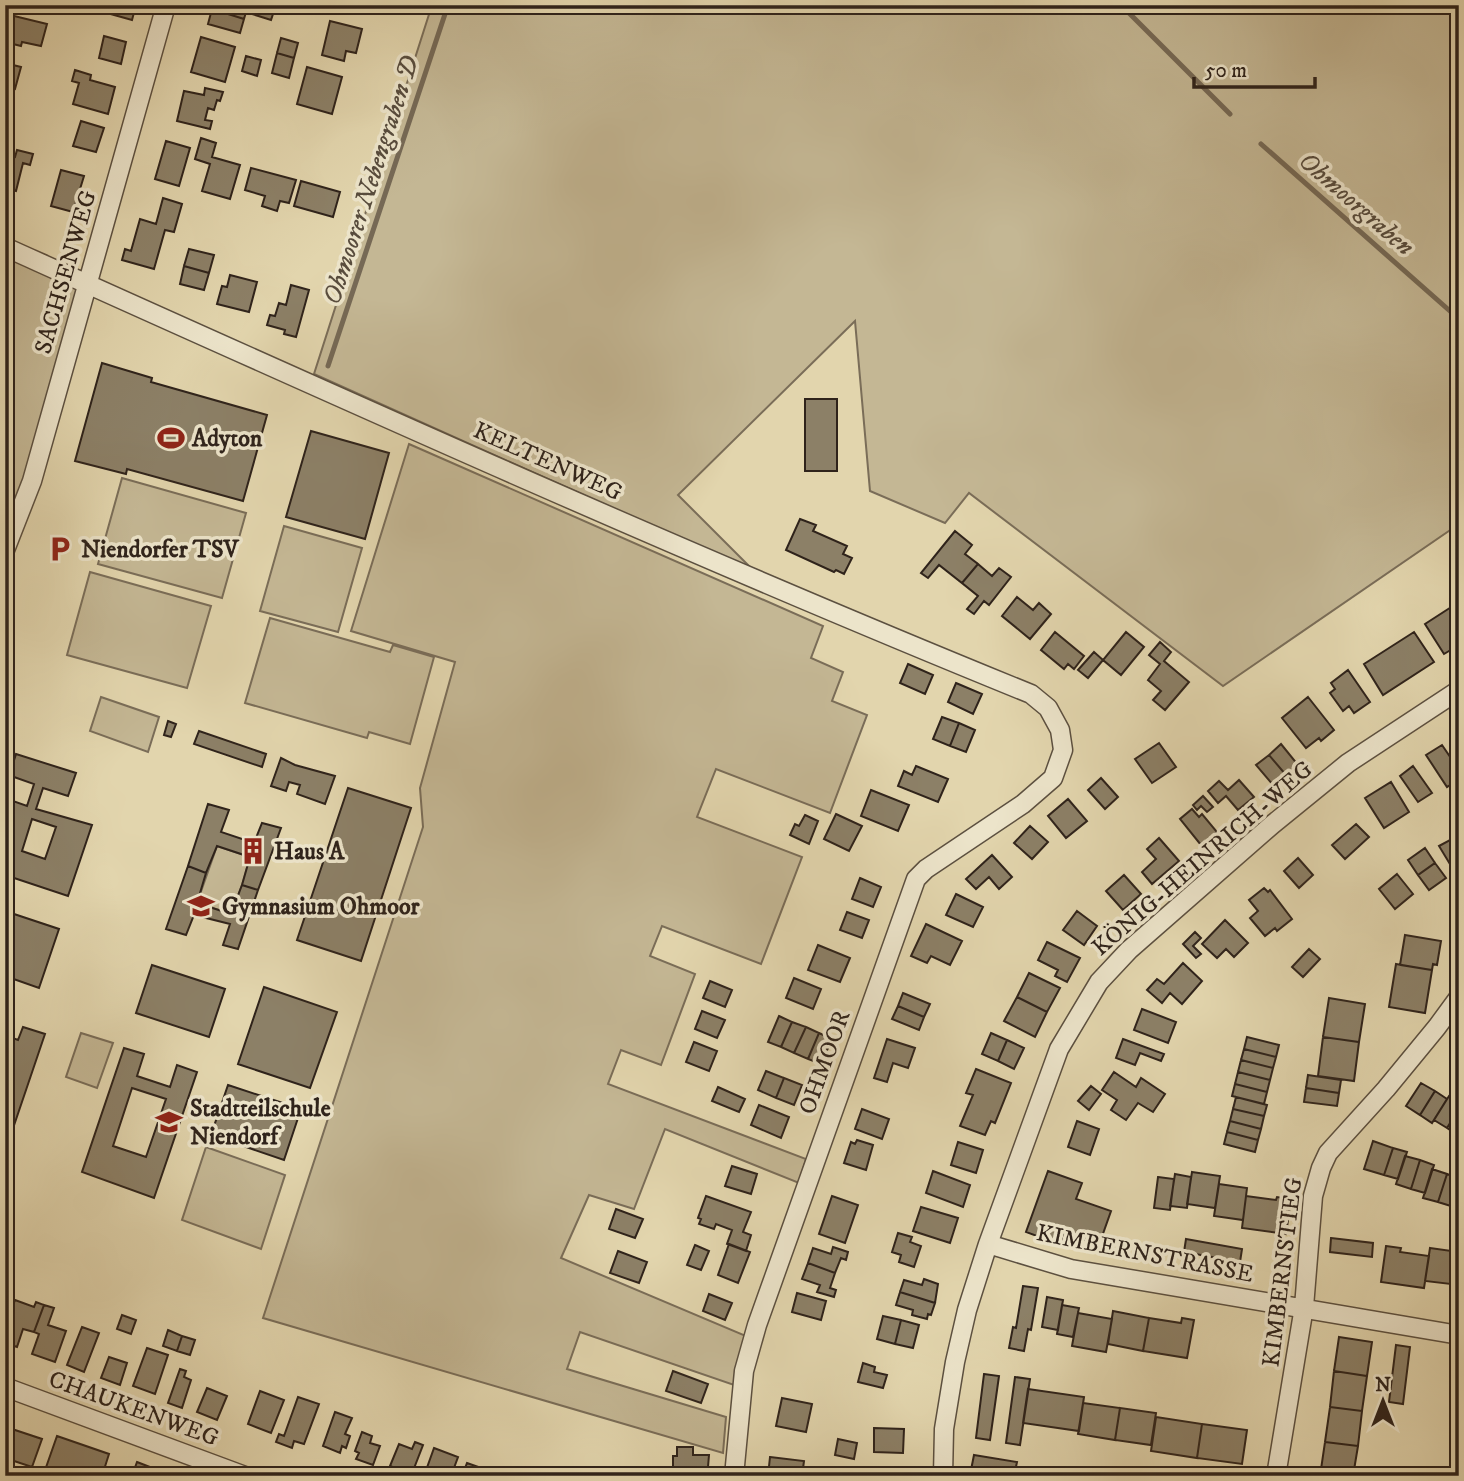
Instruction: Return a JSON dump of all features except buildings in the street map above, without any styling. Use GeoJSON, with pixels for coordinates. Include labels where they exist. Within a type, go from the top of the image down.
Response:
{"type":"FeatureCollection","features":[{"type":"Feature","properties":{"kind":"street","name":"SACHSENWEG"},"geometry":{"type":"LineString","coordinates":[[5,550],[32,481],[166,5]]}},
{"type":"Feature","properties":{"kind":"street","name":"KELTENWEG"},"geometry":{"type":"LineString","coordinates":[[5,247],[305,383],[786,593],[1031,694],[1048,708],[1060,730]]}},
{"type":"Feature","properties":{"kind":"street","name":"KÖNIG-HEINRICH-WEG"},"geometry":{"type":"LineString","coordinates":[[943,1476],[944,1429],[967,1310],[988,1244],[1059,1049],[1099,982],[1129,950],[1273,824],[1348,763],[1459,690]]}},
{"type":"Feature","properties":{"kind":"street","name":"OHMOOR"},"geometry":{"type":"LineString","coordinates":[[734,1476],[744,1371],[757,1325],[916,879],[926,869],[1045,787],[1058,770],[1063,750],[1060,730]]}},
{"type":"Feature","properties":{"kind":"street","name":"KIMBERNSTIEG"},"geometry":{"type":"LineString","coordinates":[[1276,1476],[1304,1307],[1313,1196],[1321,1168],[1328,1153],[1386,1089],[1459,997]]}},
{"type":"Feature","properties":{"kind":"street","name":"KIMBERNSTRASSE"},"geometry":{"type":"LineString","coordinates":[[988,1244],[1071,1269],[1459,1335]]}},
{"type":"Feature","properties":{"kind":"street","name":"CHAUKENWEG"},"geometry":{"type":"LineString","coordinates":[[5,1387],[245,1476]]}},
{"type":"Feature","properties":{"kind":"shaded area"},"geometry":{"type":"Polygon","coordinates":[[[432,5],[1459,5],[1459,524],[1223,686],[969,493],[945,523],[870,491],[855,321],[678,495],[755,572],[314,374],[432,5]]]}},
{"type":"Feature","properties":{"kind":"shaded area"},"geometry":{"type":"Polygon","coordinates":[[[5,257],[80,288],[26,478],[5,525],[5,257]]]}},
{"type":"Feature","properties":{"kind":"shaded area"},"geometry":{"type":"Polygon","coordinates":[[[409,444],[823,626],[811,658],[843,672],[832,701],[867,715],[830,813],[716,769],[697,817],[802,857],[761,964],[662,926],[650,956],[695,974],[661,1065],[621,1050],[608,1084],[806,1159],[799,1183],[665,1129],[634,1209],[589,1195],[561,1258],[746,1336],[734,1385],[580,1332],[567,1369],[726,1417],[723,1453],[263,1318],[423,827],[420,788],[455,662],[351,631],[409,444]]]}},
{"type":"Feature","properties":{"kind":"shaded area"},"geometry":{"type":"Polygon","coordinates":[[[122,478],[246,513],[222,598],[98,564],[122,478]]]}},
{"type":"Feature","properties":{"kind":"shaded area"},"geometry":{"type":"Polygon","coordinates":[[[284,526],[362,548],[338,632],[260,611],[284,526]]]}},
{"type":"Feature","properties":{"kind":"shaded area"},"geometry":{"type":"Polygon","coordinates":[[[90,572],[211,606],[187,688],[67,655],[90,572]]]}},
{"type":"Feature","properties":{"kind":"shaded area"},"geometry":{"type":"Polygon","coordinates":[[[270,618],[390,652],[393,645],[434,657],[410,744],[369,732],[367,738],[245,703],[270,618]]]}},
{"type":"Feature","properties":{"kind":"shaded area"},"geometry":{"type":"Polygon","coordinates":[[[101,697],[159,717],[148,752],[90,731],[101,697]]]}},
{"type":"Feature","properties":{"kind":"shaded area"},"geometry":{"type":"Polygon","coordinates":[[[217,846],[250,857],[231,914],[197,903],[217,846]]]}},
{"type":"Feature","properties":{"kind":"shaded area"},"geometry":{"type":"Polygon","coordinates":[[[81,1033],[113,1043],[97,1088],[66,1077],[81,1033]]]}},
{"type":"Feature","properties":{"kind":"shaded area"},"geometry":{"type":"Polygon","coordinates":[[[206,1147],[285,1175],[261,1249],[182,1220],[206,1147]]]}},
{"type":"Feature","properties":{"kind":"waterway","name":"Ohmoorer Nebengraben D"},"geometry":{"type":"LineString","coordinates":[[328,366],[448,5]]}},
{"type":"Feature","properties":{"kind":"waterway","name":"Ohmoorgraben"},"geometry":{"type":"LineString","coordinates":[[1121,5],[1230,114]]}},
{"type":"Feature","properties":{"kind":"waterway","name":"Ohmoorgraben"},"geometry":{"type":"LineString","coordinates":[[1261,144],[1459,319]]}},
{"type":"Feature","properties":{"kind":"place","name":"Adyton"},"geometry":{"type":"Point","coordinates":[171,438]}},
{"type":"Feature","properties":{"kind":"place","name":"Niendorfer TSV"},"geometry":{"type":"Point","coordinates":[60,549]}},
{"type":"Feature","properties":{"kind":"place","name":"Haus A"},"geometry":{"type":"Point","coordinates":[253,851]}},
{"type":"Feature","properties":{"kind":"place","name":"Gymnasium Ohmoor"},"geometry":{"type":"Point","coordinates":[201,906]}},
{"type":"Feature","properties":{"kind":"place","name":"Stadtteilschule Niendorf"},"geometry":{"type":"Point","coordinates":[169,1122]}}]}
